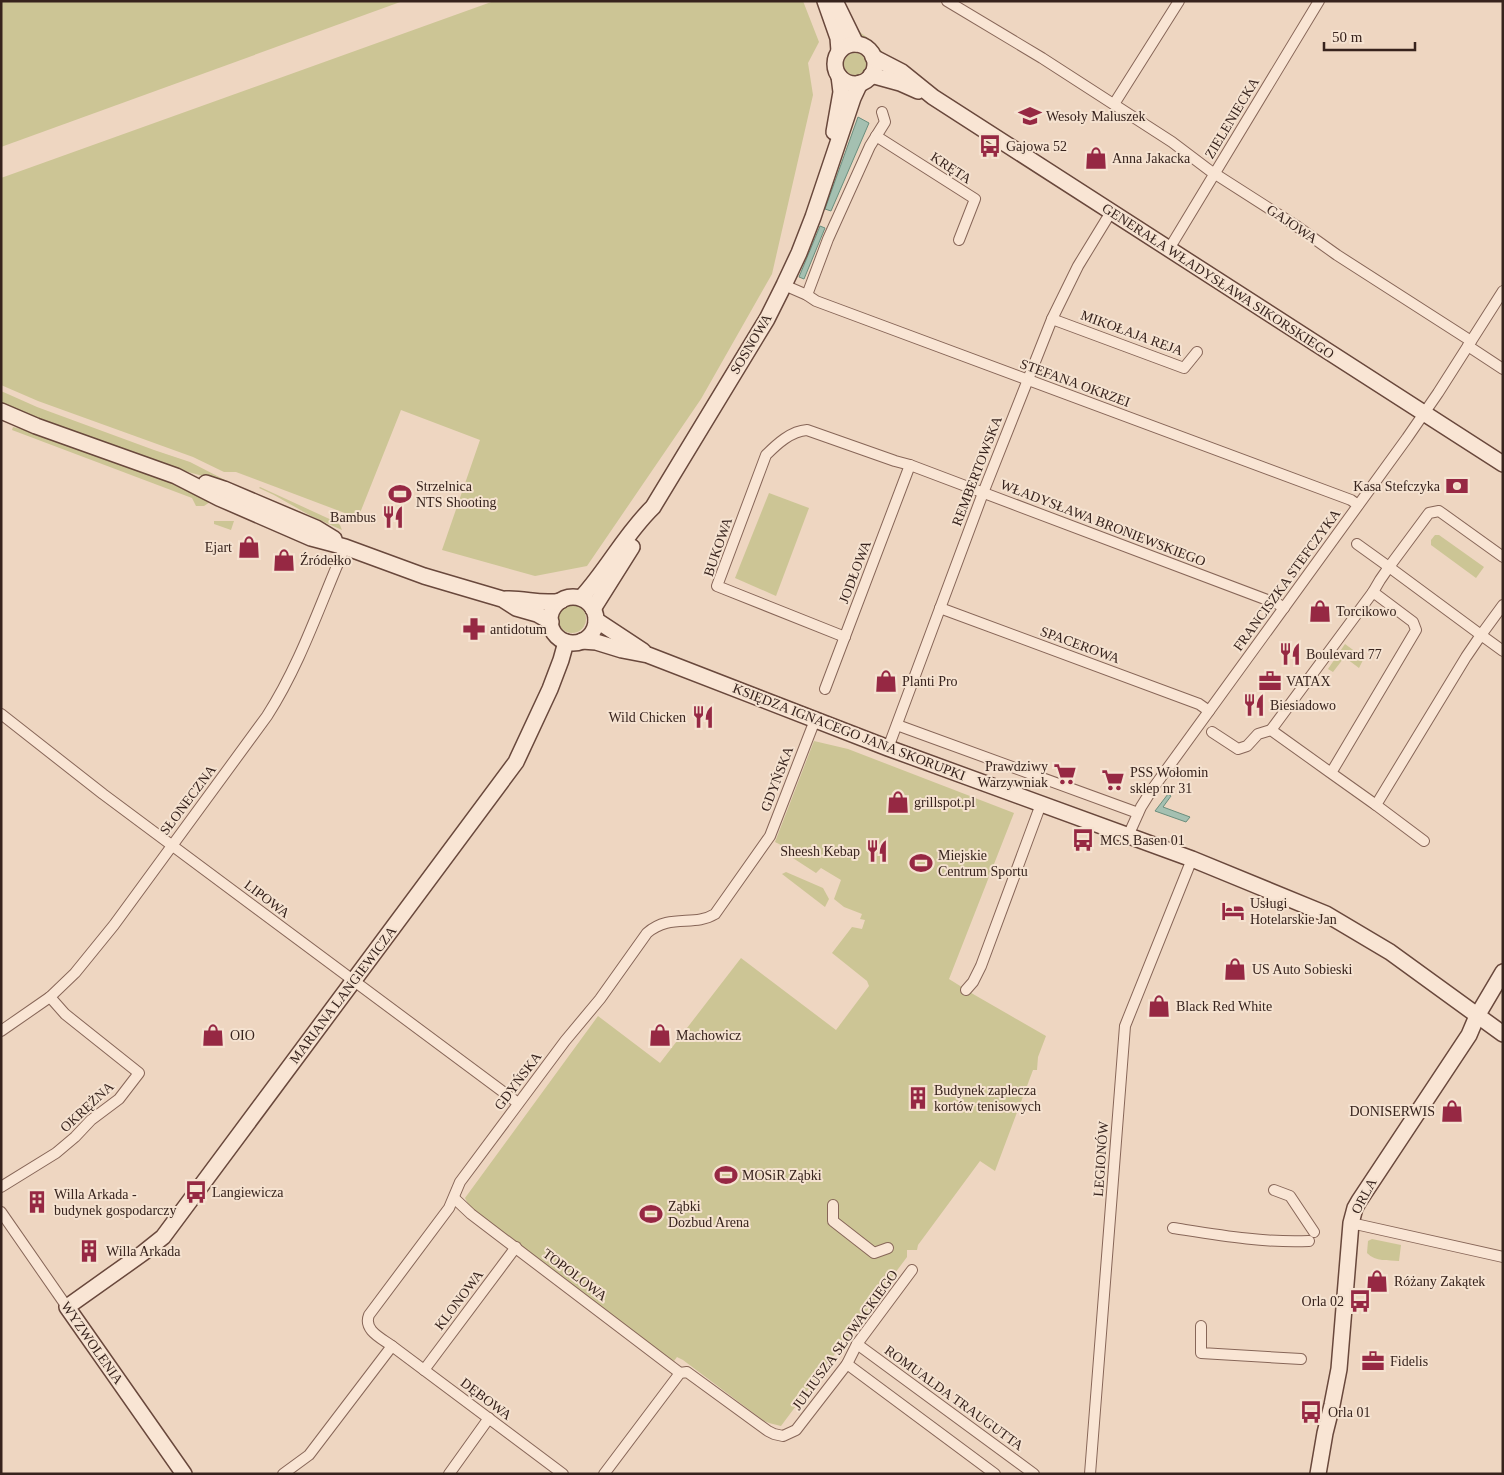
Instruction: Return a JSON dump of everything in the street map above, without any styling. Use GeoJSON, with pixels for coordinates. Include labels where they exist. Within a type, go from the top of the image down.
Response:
{"type":"FeatureCollection","features":[{"type":"Feature","properties":{"kind":"street","name":"GAJOWA"},"geometry":{"type":"LineString","coordinates":[[947,1],[1042,58],[1172,142],[1214,173],[1296,225],[1337,255],[1470,344],[1503,369]]}},
{"type":"Feature","properties":{"kind":"street"},"geometry":{"type":"LineString","coordinates":[[1114,104],[1179,1]]}},
{"type":"Feature","properties":{"kind":"street","name":"ZIELENIECKA"},"geometry":{"type":"LineString","coordinates":[[1169,249],[1319,1]]}},
{"type":"Feature","properties":{"kind":"street"},"geometry":{"type":"LineString","coordinates":[[828,2],[856,44]]}},
{"type":"Feature","properties":{"kind":"street"},"geometry":{"type":"LineString","coordinates":[[828,2],[839,43],[839,51],[834,64],[839,76],[846,82],[855,84],[866,80],[874,67],[872,53],[865,46],[856,44],[847,45],[839,51]]}},
{"type":"Feature","properties":{"kind":"street","name":"GENERAŁA WŁADYSŁAWA SIKORSKIEGO"},"geometry":{"type":"LineString","coordinates":[[874,57],[902,72],[933,97],[1503,464]]}},
{"type":"Feature","properties":{"kind":"street","name":"SOSNOWA"},"geometry":{"type":"LineString","coordinates":[[827,171],[841,92],[839,76]]}},
{"type":"Feature","properties":{"kind":"street","name":"GENERAŁA WŁADYSŁAWA SIKORSKIEGO"},"geometry":{"type":"LineString","coordinates":[[866,80],[900,83],[933,97]]}},
{"type":"Feature","properties":{"kind":"street","name":"SOSNOWA"},"geometry":{"type":"LineString","coordinates":[[581,598],[640,521],[653,507],[767,319],[799,253],[853,98],[866,80]]}},
{"type":"Feature","properties":{"kind":"street"},"geometry":{"type":"LineString","coordinates":[[806,295],[828,239],[870,146],[885,122],[882,112]]}},
{"type":"Feature","properties":{"kind":"street","name":"KRĘTA"},"geometry":{"type":"LineString","coordinates":[[876,136],[975,199],[959,240]]}},
{"type":"Feature","properties":{"kind":"street","name":"REMBERTOWSKA"},"geometry":{"type":"LineString","coordinates":[[888,748],[983,493],[1052,319],[1078,266],[1112,212]]}},
{"type":"Feature","properties":{"kind":"street","name":"STEFANA OKRZEI"},"geometry":{"type":"LineString","coordinates":[[784,285],[816,301],[1351,500],[1358,505]]}},
{"type":"Feature","properties":{"kind":"street","name":"FRANCISZKA STEFCZYKA"},"geometry":{"type":"LineString","coordinates":[[1128,836],[1151,790],[1424,413],[1503,291]]}},
{"type":"Feature","properties":{"kind":"street","name":"MIKOŁAJA REJA"},"geometry":{"type":"LineString","coordinates":[[1052,319],[1184,368],[1197,352]]}},
{"type":"Feature","properties":{"kind":"street"},"geometry":{"type":"LineString","coordinates":[[1,411],[36,426],[176,476],[212,484],[316,528],[345,547],[424,576],[502,599],[516,608],[537,614],[551,622]]}},
{"type":"Feature","properties":{"kind":"street","name":"WŁADYSŁAWA BRONIEWSKIEGO"},"geometry":{"type":"LineString","coordinates":[[773,448],[800,430],[807,430],[910,465],[1278,604],[1284,608]]}},
{"type":"Feature","properties":{"kind":"street","name":"BUKOWA"},"geometry":{"type":"LineString","coordinates":[[773,448],[766,455],[717,586],[845,637]]}},
{"type":"Feature","properties":{"kind":"street","name":"JODŁOWA"},"geometry":{"type":"LineString","coordinates":[[825,689],[910,465]]}},
{"type":"Feature","properties":{"kind":"street","name":"SOSNOWA"},"geometry":{"type":"LineString","coordinates":[[595,615],[598,600],[649,520],[653,507]]}},
{"type":"Feature","properties":{"kind":"street"},"geometry":{"type":"LineString","coordinates":[[1212,732],[1238,749],[1247,746],[1261,732],[1272,730],[1430,513],[1439,511],[1503,557]]}},
{"type":"Feature","properties":{"kind":"street"},"geometry":{"type":"LineString","coordinates":[[1357,544],[1503,651]]}},
{"type":"Feature","properties":{"kind":"street","name":"SŁONECZNA"},"geometry":{"type":"LineString","coordinates":[[1,1031],[50,997],[75,973],[102,940],[268,716],[282,693],[297,661],[345,547]]}},
{"type":"Feature","properties":{"kind":"street"},"geometry":{"type":"LineString","coordinates":[[1331,773],[1416,630],[1413,622],[1373,592]]}},
{"type":"Feature","properties":{"kind":"street"},"geometry":{"type":"LineString","coordinates":[[502,599],[516,598],[542,603],[561,601],[573,597],[581,598],[590,604],[595,615],[596,625],[593,632],[582,641],[566,642],[554,632],[551,622],[552,611],[561,601]]}},
{"type":"Feature","properties":{"kind":"street"},"geometry":{"type":"LineString","coordinates":[[1376,805],[1466,656],[1503,605]]}},
{"type":"Feature","properties":{"kind":"street","name":"SPACEROWA"},"geometry":{"type":"LineString","coordinates":[[940,608],[1198,704],[1209,711]]}},
{"type":"Feature","properties":{"kind":"street","name":"KSIĘDZA IGNACEGO JANA SKORUPKI"},"geometry":{"type":"LineString","coordinates":[[595,615],[648,655]]}},
{"type":"Feature","properties":{"kind":"street","name":"KSIĘDZA IGNACEGO JANA SKORUPKI"},"geometry":{"type":"LineString","coordinates":[[582,641],[596,642],[648,655],[888,748],[1192,859],[1326,914],[1390,952],[1503,1034]]}},
{"type":"Feature","properties":{"kind":"street","name":"MARIANA LANGIEWICZA"},"geometry":{"type":"LineString","coordinates":[[67,1306],[163,1237],[516,762],[550,689],[566,642]]}},
{"type":"Feature","properties":{"kind":"street","name":"LIPOWA"},"geometry":{"type":"LineString","coordinates":[[1,714],[103,794],[518,1103]]}},
{"type":"Feature","properties":{"kind":"street","name":"GDYŃSKA"},"geometry":{"type":"LineString","coordinates":[[392,1346],[370,1328],[367,1320],[369,1315],[448,1208],[460,1182],[565,1041],[600,999],[647,933],[655,926],[665,922],[706,918],[716,914],[770,836],[815,720]]}},
{"type":"Feature","properties":{"kind":"street","name":"KSIĘDZA IGNACEGO JANA SKORUPKI"},"geometry":{"type":"LineString","coordinates":[[897,725],[1138,813]]}},
{"type":"Feature","properties":{"kind":"street"},"geometry":{"type":"LineString","coordinates":[[1272,730],[1424,841]]}},
{"type":"Feature","properties":{"kind":"street"},"geometry":{"type":"LineString","coordinates":[[966,990],[979,972],[1041,804]]}},
{"type":"Feature","properties":{"kind":"street","name":"LEGIONÓW"},"geometry":{"type":"LineString","coordinates":[[1090,1474],[1125,1026],[1192,859]]}},
{"type":"Feature","properties":{"kind":"street","name":"ORLA"},"geometry":{"type":"LineString","coordinates":[[1318,1474],[1339,1369],[1351,1223],[1355,1208],[1469,1035],[1477,1016],[1503,972]]}},
{"type":"Feature","properties":{"kind":"street","name":"OKRĘŻNA"},"geometry":{"type":"LineString","coordinates":[[1,1188],[56,1153],[76,1137],[91,1120],[119,1099],[139,1073],[65,1014],[50,997]]}},
{"type":"Feature","properties":{"kind":"street"},"geometry":{"type":"LineString","coordinates":[[1173,1228],[1235,1238],[1293,1242],[1311,1236],[1290,1196],[1274,1190]]}},
{"type":"Feature","properties":{"kind":"street","name":"TOPOLOWA"},"geometry":{"type":"LineString","coordinates":[[454,1198],[471,1214],[680,1373]]}},
{"type":"Feature","properties":{"kind":"street"},"geometry":{"type":"LineString","coordinates":[[833,1205],[833,1222],[874,1253],[888,1248]]}},
{"type":"Feature","properties":{"kind":"street","name":"WYZWOLENIA"},"geometry":{"type":"LineString","coordinates":[[1,1212],[180,1472]]}},
{"type":"Feature","properties":{"kind":"street"},"geometry":{"type":"LineString","coordinates":[[1351,1223],[1503,1258]]}},
{"type":"Feature","properties":{"kind":"street","name":"KLONOWA"},"geometry":{"type":"LineString","coordinates":[[424,1370],[516,1247]]}},
{"type":"Feature","properties":{"kind":"street","name":"JULIUSZA SŁOWACKIEGO"},"geometry":{"type":"LineString","coordinates":[[680,1373],[687,1372],[768,1431],[783,1436],[796,1430],[847,1364],[857,1344],[912,1270]]}},
{"type":"Feature","properties":{"kind":"street"},"geometry":{"type":"LineString","coordinates":[[1201,1326],[1201,1355],[1301,1359]]}},
{"type":"Feature","properties":{"kind":"street","name":"ROMUALDA TRAUGUTTA"},"geometry":{"type":"LineString","coordinates":[[857,1344],[1034,1474]]}},
{"type":"Feature","properties":{"kind":"street"},"geometry":{"type":"LineString","coordinates":[[283,1474],[309,1455],[392,1346]]}},
{"type":"Feature","properties":{"kind":"street","name":"DĘBOWA"},"geometry":{"type":"LineString","coordinates":[[392,1346],[563,1474]]}},
{"type":"Feature","properties":{"kind":"street"},"geometry":{"type":"LineString","coordinates":[[847,1364],[995,1474]]}},
{"type":"Feature","properties":{"kind":"street"},"geometry":{"type":"LineString","coordinates":[[604,1474],[680,1373]]}},
{"type":"Feature","properties":{"kind":"street"},"geometry":{"type":"LineString","coordinates":[[449,1474],[489,1418]]}},
{"type":"Feature","properties":{"kind":"street","name":"ORLA"},"geometry":{"type":"LineString","coordinates":[[1306,1474],[1325,1433]]}},
{"type":"Feature","properties":{"kind":"shaded area"},"geometry":{"type":"Polygon","coordinates":[[[1,1],[403,1],[1,147],[1,1]]]}},
{"type":"Feature","properties":{"kind":"shaded area"},"geometry":{"type":"Polygon","coordinates":[[[494,1],[803,1],[819,42],[808,63],[813,95],[772,274],[701,399],[587,566],[535,576],[442,550],[480,440],[401,410],[358,518],[236,472],[224,472],[193,457],[38,401],[1,385],[1,178],[494,1]]]}},
{"type":"Feature","properties":{"kind":"shaded area"},"geometry":{"type":"Polygon","coordinates":[[[855,26],[876,44],[888,59],[880,55],[871,43],[860,37],[855,26]]]}},
{"type":"Feature","properties":{"kind":"shaded area"},"geometry":{"type":"Polygon","coordinates":[[[855,53],[863,56],[866,64],[863,72],[855,75],[847,72],[844,64],[847,56],[855,53]]]}},
{"type":"Feature","properties":{"kind":"shaded area"},"geometry":{"type":"Polygon","coordinates":[[[858,117],[869,123],[831,211],[825,209],[858,117]]]}},
{"type":"Feature","properties":{"kind":"shaded area"},"geometry":{"type":"Polygon","coordinates":[[[820,226],[825,228],[804,279],[799,277],[820,226]]]}},
{"type":"Feature","properties":{"kind":"shaded area"},"geometry":{"type":"Polygon","coordinates":[[[1,391],[37,407],[190,462],[225,481],[165,465],[40,420],[1,403],[1,391]]]}},
{"type":"Feature","properties":{"kind":"shaded area"},"geometry":{"type":"Polygon","coordinates":[[[13,427],[34,432],[173,483],[197,493],[210,500],[210,502],[204,506],[196,506],[192,498],[12,430],[13,427]]]}},
{"type":"Feature","properties":{"kind":"shaded area"},"geometry":{"type":"Polygon","coordinates":[[[260,487],[336,522],[342,530],[311,516],[260,487]]]}},
{"type":"Feature","properties":{"kind":"shaded area"},"geometry":{"type":"Polygon","coordinates":[[[769,493],[809,508],[776,596],[735,578],[769,493]]]}},
{"type":"Feature","properties":{"kind":"shaded area"},"geometry":{"type":"Polygon","coordinates":[[[214,521],[234,521],[231,530],[214,524],[214,521]]]}},
{"type":"Feature","properties":{"kind":"shaded area"},"geometry":{"type":"Polygon","coordinates":[[[1435,535],[1439,535],[1484,567],[1476,578],[1431,545],[1431,540],[1435,535]]]}},
{"type":"Feature","properties":{"kind":"shaded area"},"geometry":{"type":"Polygon","coordinates":[[[572,605],[582,609],[586,619],[582,629],[572,633],[562,629],[558,619],[562,609],[572,605]]]}},
{"type":"Feature","properties":{"kind":"shaded area"},"geometry":{"type":"Polygon","coordinates":[[[1345,644],[1364,658],[1359,668],[1347,659],[1343,659],[1333,672],[1328,669],[1345,644]]]}},
{"type":"Feature","properties":{"kind":"shaded area","name":"MOSiR Ząbki"},"geometry":{"type":"Polygon","coordinates":[[[814,741],[848,749],[1014,813],[949,979],[1046,1036],[1038,1057],[1037,1070],[1033,1070],[995,1171],[980,1161],[918,1245],[917,1250],[907,1250],[907,1257],[781,1426],[764,1421],[683,1360],[677,1357],[674,1361],[670,1359],[472,1212],[465,1198],[598,1016],[660,1063],[741,958],[836,1030],[869,986],[867,981],[832,953],[852,927],[862,929],[865,920],[860,919],[862,914],[844,907],[834,899],[841,880],[821,868],[816,873],[779,849],[781,845],[775,842],[814,741]]]}},
{"type":"Feature","properties":{"kind":"shaded area"},"geometry":{"type":"Polygon","coordinates":[[[1168,794],[1171,796],[1163,807],[1190,817],[1186,822],[1155,811],[1168,794]]]}},
{"type":"Feature","properties":{"kind":"shaded area"},"geometry":{"type":"Polygon","coordinates":[[[786,872],[823,888],[829,899],[825,907],[782,874],[786,872]]]}},
{"type":"Feature","properties":{"kind":"shaded area"},"geometry":{"type":"Polygon","coordinates":[[[1372,1239],[1401,1245],[1399,1261],[1374,1258],[1367,1253],[1368,1241],[1372,1239]]]}},
{"type":"Feature","properties":{"kind":"place","name":"Wesoły Maluszek"},"geometry":{"type":"Point","coordinates":[1030,116]}},
{"type":"Feature","properties":{"kind":"place","name":"Gajowa 52"},"geometry":{"type":"Point","coordinates":[990,146]}},
{"type":"Feature","properties":{"kind":"place","name":"Anna Jakacka"},"geometry":{"type":"Point","coordinates":[1096,158]}},
{"type":"Feature","properties":{"kind":"place","name":"Kasa Stefczyka"},"geometry":{"type":"Point","coordinates":[1457,486]}},
{"type":"Feature","properties":{"kind":"place","name":"Strzelnica NTS Shooting"},"geometry":{"type":"Point","coordinates":[400,494]}},
{"type":"Feature","properties":{"kind":"place","name":"Bambus"},"geometry":{"type":"Point","coordinates":[393,517]}},
{"type":"Feature","properties":{"kind":"place","name":"Ejart"},"geometry":{"type":"Point","coordinates":[249,547]}},
{"type":"Feature","properties":{"kind":"place","name":"Źródełko"},"geometry":{"type":"Point","coordinates":[284,560]}},
{"type":"Feature","properties":{"kind":"place","name":"Torcikowo"},"geometry":{"type":"Point","coordinates":[1320,611]}},
{"type":"Feature","properties":{"kind":"place","name":"antidotum"},"geometry":{"type":"Point","coordinates":[474,629]}},
{"type":"Feature","properties":{"kind":"place","name":"Boulevard 77"},"geometry":{"type":"Point","coordinates":[1290,654]}},
{"type":"Feature","properties":{"kind":"place","name":"Planti Pro"},"geometry":{"type":"Point","coordinates":[886,681]}},
{"type":"Feature","properties":{"kind":"place","name":"VATAX"},"geometry":{"type":"Point","coordinates":[1270,681]}},
{"type":"Feature","properties":{"kind":"place","name":"Biesiadowo"},"geometry":{"type":"Point","coordinates":[1254,705]}},
{"type":"Feature","properties":{"kind":"place","name":"Wild Chicken"},"geometry":{"type":"Point","coordinates":[703,717]}},
{"type":"Feature","properties":{"kind":"place","name":"Prawdziwy Warzywniak"},"geometry":{"type":"Point","coordinates":[1065,774]}},
{"type":"Feature","properties":{"kind":"place","name":"PSS Wołomin sklep nr 31"},"geometry":{"type":"Point","coordinates":[1113,780]}},
{"type":"Feature","properties":{"kind":"place","name":"grillspot.pl"},"geometry":{"type":"Point","coordinates":[898,802]}},
{"type":"Feature","properties":{"kind":"place","name":"MCS Basen 01"},"geometry":{"type":"Point","coordinates":[1083,840]}},
{"type":"Feature","properties":{"kind":"place","name":"Sheesh Kebap"},"geometry":{"type":"Point","coordinates":[877,851]}},
{"type":"Feature","properties":{"kind":"place","name":"Miejskie Centrum Sportu"},"geometry":{"type":"Point","coordinates":[921,863]}},
{"type":"Feature","properties":{"kind":"place","name":"Usługi Hotelarskie Jan"},"geometry":{"type":"Point","coordinates":[1233,911]}},
{"type":"Feature","properties":{"kind":"place","name":"US Auto Sobieski"},"geometry":{"type":"Point","coordinates":[1235,969]}},
{"type":"Feature","properties":{"kind":"place","name":"Black Red White"},"geometry":{"type":"Point","coordinates":[1159,1006]}},
{"type":"Feature","properties":{"kind":"place","name":"OIO"},"geometry":{"type":"Point","coordinates":[213,1035]}},
{"type":"Feature","properties":{"kind":"place","name":"Machowicz"},"geometry":{"type":"Point","coordinates":[660,1035]}},
{"type":"Feature","properties":{"kind":"place","name":"Budynek zaplecza kortów tenisowych"},"geometry":{"type":"Point","coordinates":[918,1098]}},
{"type":"Feature","properties":{"kind":"place","name":"DONISERWIS"},"geometry":{"type":"Point","coordinates":[1452,1111]}},
{"type":"Feature","properties":{"kind":"place","name":"MOSiR Ząbki"},"geometry":{"type":"Point","coordinates":[726,1175]}},
{"type":"Feature","properties":{"kind":"place","name":"Langiewicza"},"geometry":{"type":"Point","coordinates":[196,1192]}},
{"type":"Feature","properties":{"kind":"place","name":"Willa Arkada - budynek gospodarczy"},"geometry":{"type":"Point","coordinates":[37,1202]}},
{"type":"Feature","properties":{"kind":"place","name":"Ząbki Dozbud Arena"},"geometry":{"type":"Point","coordinates":[651,1214]}},
{"type":"Feature","properties":{"kind":"place","name":"Willa Arkada"},"geometry":{"type":"Point","coordinates":[89,1251]}},
{"type":"Feature","properties":{"kind":"place","name":"Różany Zakątek"},"geometry":{"type":"Point","coordinates":[1377,1281]}},
{"type":"Feature","properties":{"kind":"place","name":"Orla 02"},"geometry":{"type":"Point","coordinates":[1360,1301]}},
{"type":"Feature","properties":{"kind":"place","name":"Fidelis"},"geometry":{"type":"Point","coordinates":[1373,1361]}},
{"type":"Feature","properties":{"kind":"place","name":"Orla 01"},"geometry":{"type":"Point","coordinates":[1311,1412]}}]}
